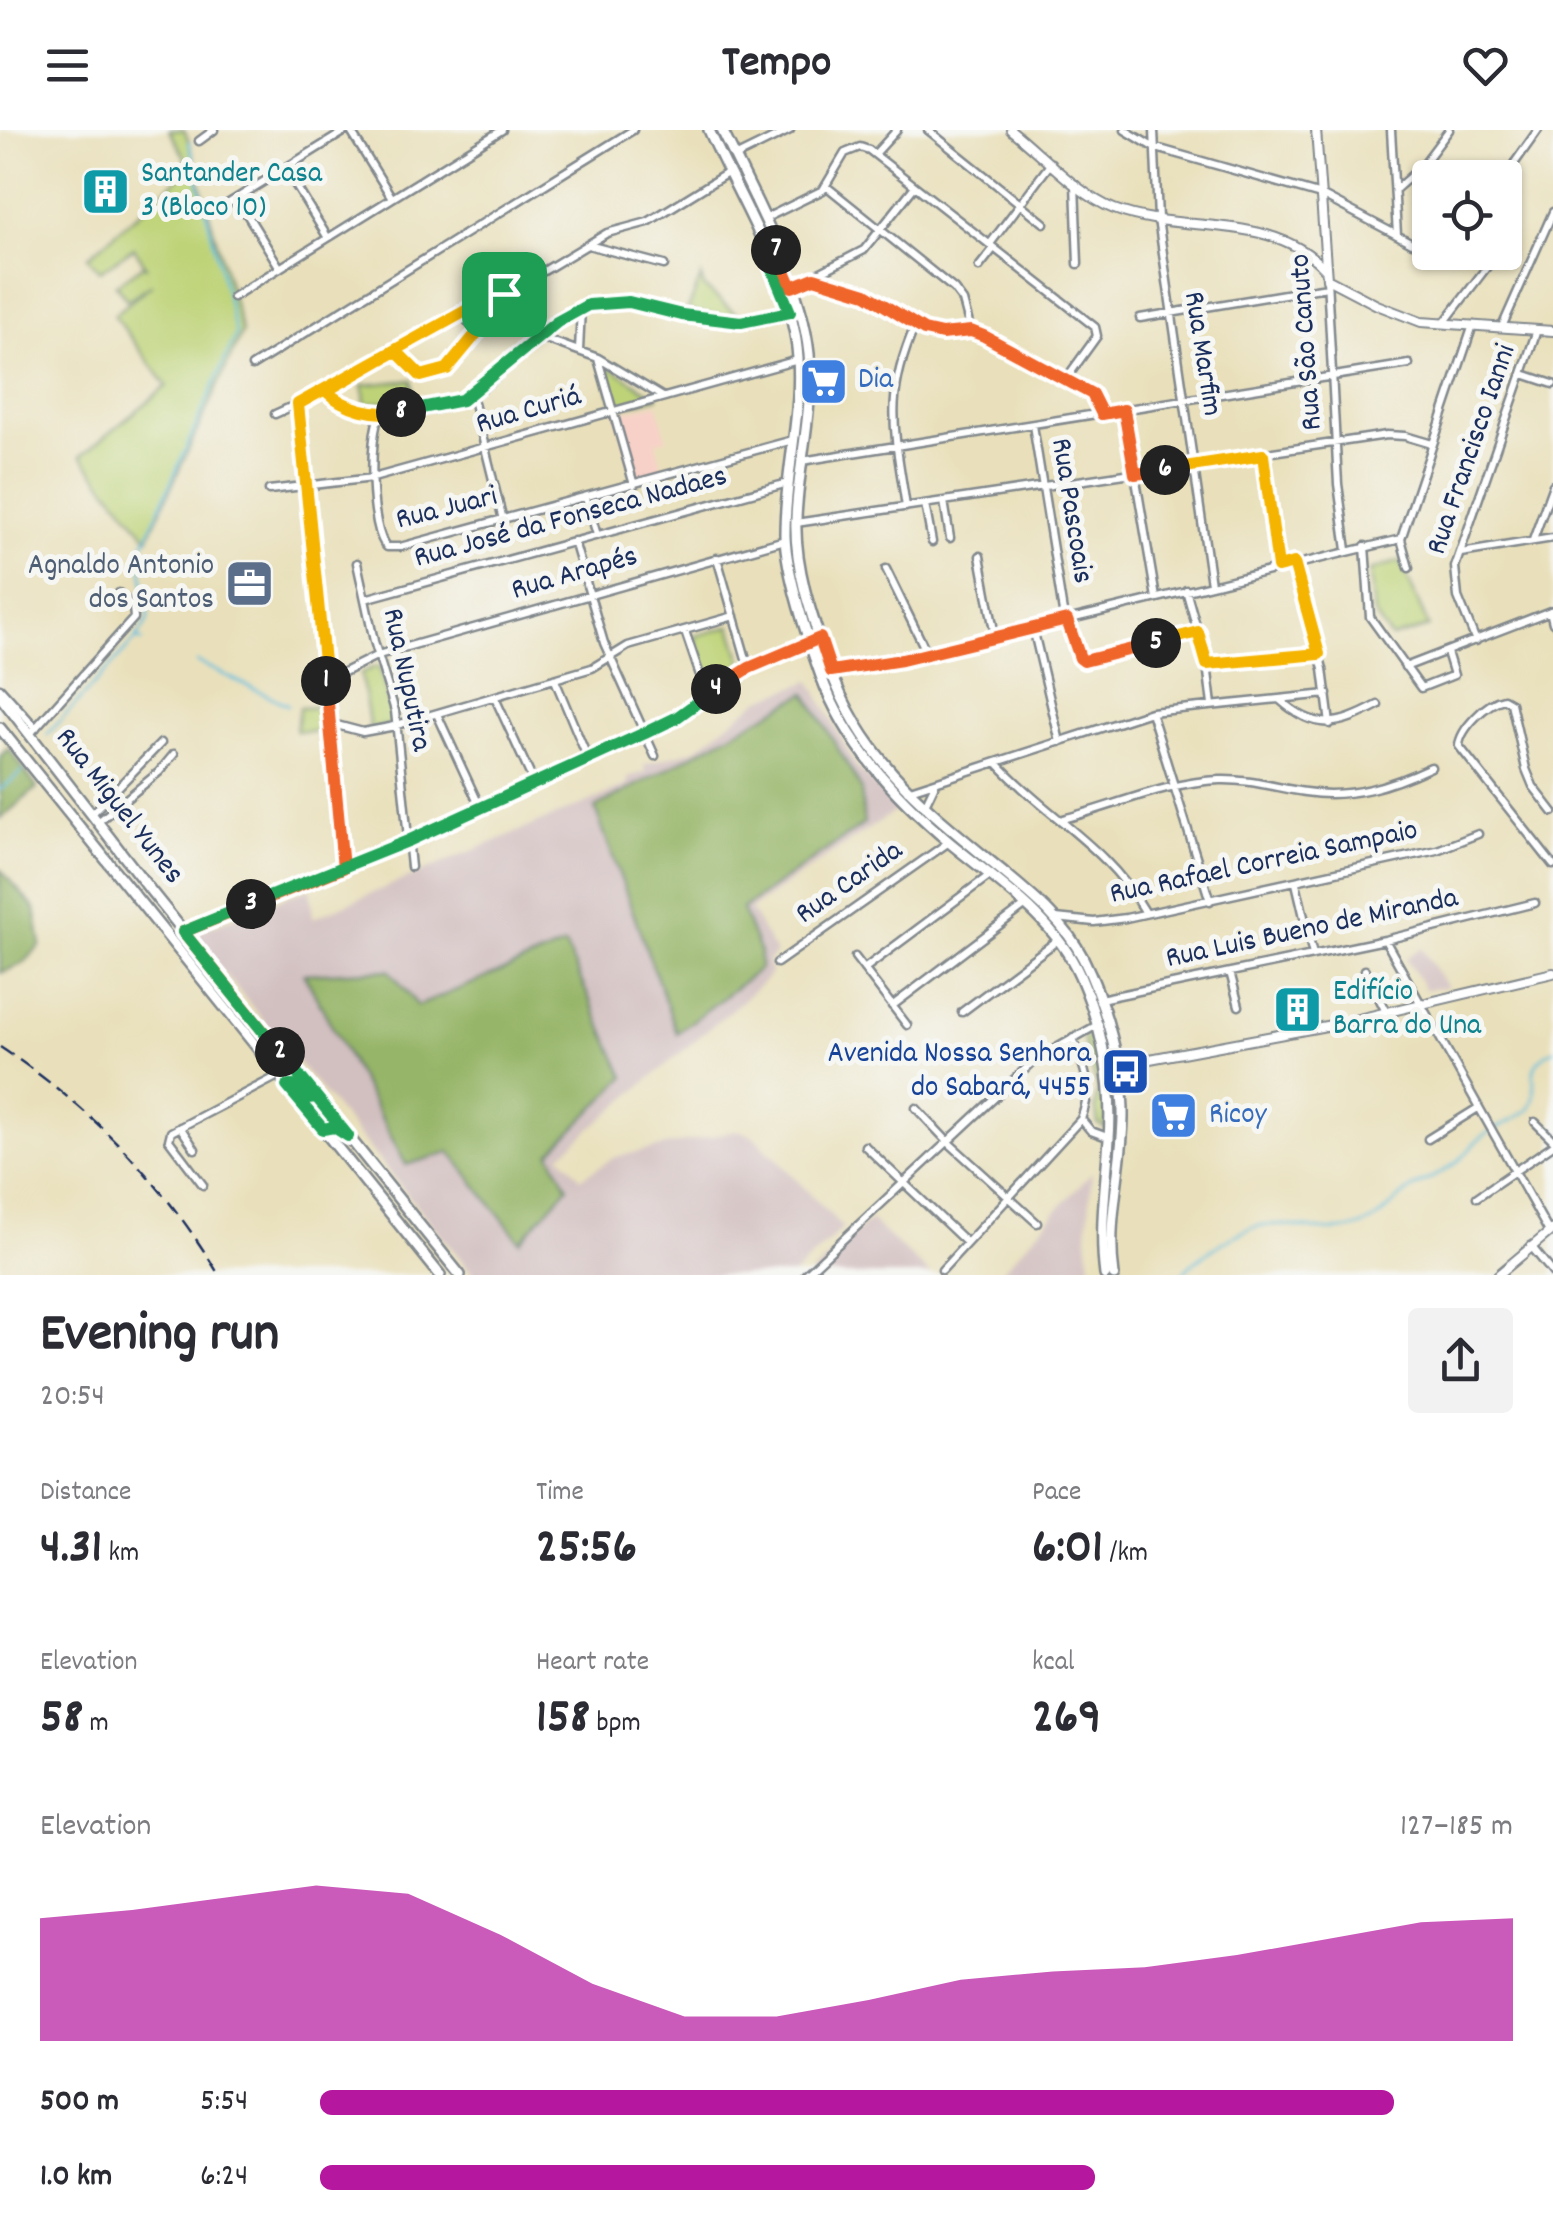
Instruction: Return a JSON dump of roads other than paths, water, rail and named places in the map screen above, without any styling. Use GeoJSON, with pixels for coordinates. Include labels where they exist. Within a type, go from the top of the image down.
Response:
{"type":"FeatureCollection","features":[{"type":"Feature","properties":{"kind":"main road"},"geometry":{"type":"LineString","coordinates":[[710,130],[792,287],[809,357],[810,386],[796,524],[815,640],[878,759],[907,791],[1056,918],[1083,958],[1099,1000],[1100,1024]]}},
{"type":"Feature","properties":{"kind":"main road"},"geometry":{"type":"LineString","coordinates":[[722,130],[762,220],[790,312],[798,360],[785,540],[835,706],[868,760],[906,804],[1026,905],[1059,940],[1080,976],[1100,1024],[1123,1120],[1111,1220],[1114,1275]]}},
{"type":"Feature","properties":{"kind":"main road","name":"Rua Miguel Yunes"},"geometry":{"type":"LineString","coordinates":[[0,696],[36,729],[95,818],[183,932],[460,1275]]}},
{"type":"Feature","properties":{"kind":"main road","name":"Rua Miguel Yunes"},"geometry":{"type":"LineString","coordinates":[[0,728],[440,1275]]}},
{"type":"Feature","properties":{"kind":"main road"},"geometry":{"type":"LineString","coordinates":[[1104,1275],[1101,1235],[1112,1067]]}},
{"type":"Feature","properties":{"kind":"main road"},"geometry":{"type":"LineString","coordinates":[[287,1086],[308,1098],[316,1097]]}},
{"type":"Feature","properties":{"kind":"main road"},"geometry":{"type":"LineString","coordinates":[[323,1129],[334,1127],[348,1136]]}},
{"type":"Feature","properties":{"kind":"street"},"geometry":{"type":"LineString","coordinates":[[199,141],[214,130]]}},
{"type":"Feature","properties":{"kind":"street"},"geometry":{"type":"LineString","coordinates":[[216,212],[348,130],[392,198]]}},
{"type":"Feature","properties":{"kind":"street"},"geometry":{"type":"LineString","coordinates":[[233,297],[502,130]]}},
{"type":"Feature","properties":{"kind":"street"},"geometry":{"type":"LineString","coordinates":[[252,366],[634,130]]}},
{"type":"Feature","properties":{"kind":"street"},"geometry":{"type":"LineString","coordinates":[[735,157],[790,130]]}},
{"type":"Feature","properties":{"kind":"street"},"geometry":{"type":"LineString","coordinates":[[875,154],[897,130]]}},
{"type":"Feature","properties":{"kind":"street"},"geometry":{"type":"LineString","coordinates":[[928,130],[1044,223]]}},
{"type":"Feature","properties":{"kind":"street"},"geometry":{"type":"LineString","coordinates":[[1011,130],[1096,202],[1128,214],[1234,228],[1293,244],[1310,254],[1326,279],[1406,318],[1553,331]]}},
{"type":"Feature","properties":{"kind":"street"},"geometry":{"type":"LineString","coordinates":[[1125,130],[1153,146],[1321,195],[1412,240]]}},
{"type":"Feature","properties":{"kind":"street","name":"Rua Marfim"},"geometry":{"type":"LineString","coordinates":[[1154,130],[1158,219],[1210,584]]}},
{"type":"Feature","properties":{"kind":"street","name":"Rua São Canuto"},"geometry":{"type":"LineString","coordinates":[[1316,130],[1331,376],[1347,550]]}},
{"type":"Feature","properties":{"kind":"street"},"geometry":{"type":"LineString","coordinates":[[1391,130],[1398,235]]}},
{"type":"Feature","properties":{"kind":"street"},"geometry":{"type":"LineString","coordinates":[[1396,190],[1422,166],[1449,130]]}},
{"type":"Feature","properties":{"kind":"street"},"geometry":{"type":"LineString","coordinates":[[1517,160],[1538,130]]}},
{"type":"Feature","properties":{"kind":"street"},"geometry":{"type":"LineString","coordinates":[[762,220],[826,186],[846,152],[862,147],[1097,330],[1097,336],[1066,379]]}},
{"type":"Feature","properties":{"kind":"street"},"geometry":{"type":"LineString","coordinates":[[980,267],[1020,203],[1052,162]]}},
{"type":"Feature","properties":{"kind":"street"},"geometry":{"type":"LineString","coordinates":[[286,168],[328,238]]}},
{"type":"Feature","properties":{"kind":"street"},"geometry":{"type":"LineString","coordinates":[[275,414],[326,391],[613,231],[648,222],[729,172]]}},
{"type":"Feature","properties":{"kind":"street"},"geometry":{"type":"LineString","coordinates":[[1075,184],[1072,193],[1078,264]]}},
{"type":"Feature","properties":{"kind":"street"},"geometry":{"type":"LineString","coordinates":[[826,186],[959,294],[971,331]]}},
{"type":"Feature","properties":{"kind":"street"},"geometry":{"type":"LineString","coordinates":[[792,287],[860,253],[915,186]]}},
{"type":"Feature","properties":{"kind":"street"},"geometry":{"type":"LineString","coordinates":[[236,198],[280,268]]}},
{"type":"Feature","properties":{"kind":"street"},"geometry":{"type":"LineString","coordinates":[[1502,327],[1553,212]]}},
{"type":"Feature","properties":{"kind":"street"},"geometry":{"type":"LineString","coordinates":[[588,245],[664,264]]}},
{"type":"Feature","properties":{"kind":"street"},"geometry":{"type":"LineString","coordinates":[[1444,324],[1485,270]]}},
{"type":"Feature","properties":{"kind":"street"},"geometry":{"type":"LineString","coordinates":[[814,278],[866,294],[916,326],[936,333],[971,331],[1092,394],[1102,414]]}},
{"type":"Feature","properties":{"kind":"street"},"geometry":{"type":"LineString","coordinates":[[1140,318],[1326,279]]}},
{"type":"Feature","properties":{"kind":"street"},"geometry":{"type":"LineString","coordinates":[[396,351],[421,376],[442,372],[500,305],[504,294]]}},
{"type":"Feature","properties":{"kind":"street"},"geometry":{"type":"LineString","coordinates":[[326,391],[336,400],[380,415],[433,408],[472,395],[538,336],[581,308],[614,301],[741,322],[790,312]]}},
{"type":"Feature","properties":{"kind":"street"},"geometry":{"type":"LineString","coordinates":[[579,351],[581,308]]}},
{"type":"Feature","properties":{"kind":"street"},"geometry":{"type":"LineString","coordinates":[[462,314],[476,332]]}},
{"type":"Feature","properties":{"kind":"street"},"geometry":{"type":"LineString","coordinates":[[1409,568],[1401,539],[1473,325]]}},
{"type":"Feature","properties":{"kind":"street"},"geometry":{"type":"LineString","coordinates":[[906,507],[892,411],[895,383],[916,326]]}},
{"type":"Feature","properties":{"kind":"street","name":"Rua Francisco Ianni"},"geometry":{"type":"LineString","coordinates":[[1476,641],[1455,585],[1455,567],[1537,330]]}},
{"type":"Feature","properties":{"kind":"street"},"geometry":{"type":"LineString","coordinates":[[538,336],[598,358],[664,398]]}},
{"type":"Feature","properties":{"kind":"street"},"geometry":{"type":"LineString","coordinates":[[598,358],[634,485]]}},
{"type":"Feature","properties":{"kind":"street","name":"Rua Curiá"},"geometry":{"type":"LineString","coordinates":[[269,490],[373,478],[798,360]]}},
{"type":"Feature","properties":{"kind":"street"},"geometry":{"type":"LineString","coordinates":[[802,461],[1409,364]]}},
{"type":"Feature","properties":{"kind":"street"},"geometry":{"type":"LineString","coordinates":[[1524,374],[1553,384]]}},
{"type":"Feature","properties":{"kind":"street"},"geometry":{"type":"LineString","coordinates":[[472,395],[503,520]]}},
{"type":"Feature","properties":{"kind":"street"},"geometry":{"type":"LineString","coordinates":[[298,404],[343,868]]}},
{"type":"Feature","properties":{"kind":"street"},"geometry":{"type":"LineString","coordinates":[[1124,410],[1156,598]]}},
{"type":"Feature","properties":{"kind":"street","name":"Rua Juari"},"geometry":{"type":"LineString","coordinates":[[380,415],[374,427],[373,478],[379,536],[388,547],[503,520],[793,440]]}},
{"type":"Feature","properties":{"kind":"street","name":"Rua Pascoais"},"geometry":{"type":"LineString","coordinates":[[1033,425],[1063,612],[1080,658],[1084,661],[1198,632]]}},
{"type":"Feature","properties":{"kind":"street"},"geometry":{"type":"LineString","coordinates":[[796,524],[1336,442],[1393,435],[1432,444]]}},
{"type":"Feature","properties":{"kind":"street"},"geometry":{"type":"LineString","coordinates":[[1263,455],[1278,567]]}},
{"type":"Feature","properties":{"kind":"street","name":"Rua José da Fonseca Nadaes"},"geometry":{"type":"LineString","coordinates":[[366,599],[788,483]]}},
{"type":"Feature","properties":{"kind":"street"},"geometry":{"type":"LineString","coordinates":[[1533,541],[1553,485]]}},
{"type":"Feature","properties":{"kind":"street"},"geometry":{"type":"LineString","coordinates":[[586,497],[598,535]]}},
{"type":"Feature","properties":{"kind":"street"},"geometry":{"type":"LineString","coordinates":[[944,501],[950,538]]}},
{"type":"Feature","properties":{"kind":"street"},"geometry":{"type":"LineString","coordinates":[[925,504],[932,542]]}},
{"type":"Feature","properties":{"kind":"street"},"geometry":{"type":"LineString","coordinates":[[1461,553],[1553,538]]}},
{"type":"Feature","properties":{"kind":"street"},"geometry":{"type":"LineString","coordinates":[[831,671],[928,654],[1401,539]]}},
{"type":"Feature","properties":{"kind":"street","name":"Rua Arapés"},"geometry":{"type":"LineString","coordinates":[[326,681],[378,654],[785,540]]}},
{"type":"Feature","properties":{"kind":"street"},"geometry":{"type":"LineString","coordinates":[[574,541],[611,657],[655,756]]}},
{"type":"Feature","properties":{"kind":"street"},"geometry":{"type":"LineString","coordinates":[[1365,546],[1370,616],[1423,688],[1454,675],[1447,652]]}},
{"type":"Feature","properties":{"kind":"street"},"geometry":{"type":"LineString","coordinates":[[980,556],[995,636]]}},
{"type":"Feature","properties":{"kind":"street"},"geometry":{"type":"LineString","coordinates":[[717,558],[749,668]]}},
{"type":"Feature","properties":{"kind":"street","name":"Rua Nuputira"},"geometry":{"type":"LineString","coordinates":[[357,563],[397,725],[411,867]]}},
{"type":"Feature","properties":{"kind":"street"},"geometry":{"type":"LineString","coordinates":[[1294,563],[1319,654],[1330,724]]}},
{"type":"Feature","properties":{"kind":"street"},"geometry":{"type":"LineString","coordinates":[[886,569],[928,654]]}},
{"type":"Feature","properties":{"kind":"street"},"geometry":{"type":"LineString","coordinates":[[1186,590],[1207,664],[1212,705]]}},
{"type":"Feature","properties":{"kind":"street"},"geometry":{"type":"LineString","coordinates":[[0,688],[36,729],[134,618],[133,606],[119,592]]}},
{"type":"Feature","properties":{"kind":"street"},"geometry":{"type":"LineString","coordinates":[[1405,667],[1552,610],[1553,623]]}},
{"type":"Feature","properties":{"kind":"street"},"geometry":{"type":"LineString","coordinates":[[329,723],[363,732],[397,725],[555,680],[592,668],[628,646],[734,616]]}},
{"type":"Feature","properties":{"kind":"street"},"geometry":{"type":"LineString","coordinates":[[1033,628],[1060,742]]}},
{"type":"Feature","properties":{"kind":"street"},"geometry":{"type":"LineString","coordinates":[[685,630],[706,696]]}},
{"type":"Feature","properties":{"kind":"street"},"geometry":{"type":"LineString","coordinates":[[183,932],[408,841],[645,733],[676,718],[749,668],[815,640]]}},
{"type":"Feature","properties":{"kind":"street"},"geometry":{"type":"LineString","coordinates":[[1207,664],[1319,654]]}},
{"type":"Feature","properties":{"kind":"street"},"geometry":{"type":"LineString","coordinates":[[555,680],[588,759]]}},
{"type":"Feature","properties":{"kind":"street"},"geometry":{"type":"LineString","coordinates":[[907,791],[1151,712],[1326,694]]}},
{"type":"Feature","properties":{"kind":"street"},"geometry":{"type":"LineString","coordinates":[[494,697],[534,783]]}},
{"type":"Feature","properties":{"kind":"street"},"geometry":{"type":"LineString","coordinates":[[1279,699],[1303,718],[1330,724],[1378,705]]}},
{"type":"Feature","properties":{"kind":"street"},"geometry":{"type":"LineString","coordinates":[[1553,812],[1530,779],[1513,707],[1508,700],[1494,701],[1460,737],[1459,746],[1553,865]]}},
{"type":"Feature","properties":{"kind":"street"},"geometry":{"type":"LineString","coordinates":[[1151,712],[1210,900]]}},
{"type":"Feature","properties":{"kind":"street"},"geometry":{"type":"LineString","coordinates":[[437,714],[480,807]]}},
{"type":"Feature","properties":{"kind":"street"},"geometry":{"type":"LineString","coordinates":[[95,818],[161,743]]}},
{"type":"Feature","properties":{"kind":"street"},"geometry":{"type":"LineString","coordinates":[[95,818],[159,772],[174,754]]}},
{"type":"Feature","properties":{"kind":"street"},"geometry":{"type":"LineString","coordinates":[[996,763],[1113,866],[1146,913]]}},
{"type":"Feature","properties":{"kind":"street"},"geometry":{"type":"LineString","coordinates":[[1062,819],[1172,786],[1238,780],[1327,795],[1349,794],[1399,782],[1432,766]]}},
{"type":"Feature","properties":{"kind":"street"},"geometry":{"type":"LineString","coordinates":[[925,805],[937,781]]}},
{"type":"Feature","properties":{"kind":"street","name":"Rua Rafael Correia Sampaio"},"geometry":{"type":"LineString","coordinates":[[1056,918],[1108,921],[1437,850],[1478,834]]}},
{"type":"Feature","properties":{"kind":"street","name":"Rua Carida"},"geometry":{"type":"LineString","coordinates":[[777,962],[949,842]]}},
{"type":"Feature","properties":{"kind":"street"},"geometry":{"type":"LineString","coordinates":[[864,969],[990,874]]}},
{"type":"Feature","properties":{"kind":"street"},"geometry":{"type":"LineString","coordinates":[[1296,883],[1313,955]]}},
{"type":"Feature","properties":{"kind":"street","name":"Rua Luis Bueno de Miranda"},"geometry":{"type":"LineString","coordinates":[[1099,1000],[1385,940],[1535,903]]}},
{"type":"Feature","properties":{"kind":"street"},"geometry":{"type":"LineString","coordinates":[[892,1006],[1026,905]]}},
{"type":"Feature","properties":{"kind":"street"},"geometry":{"type":"LineString","coordinates":[[962,1012],[1059,940]]}},
{"type":"Feature","properties":{"kind":"street"},"geometry":{"type":"LineString","coordinates":[[1385,940],[1514,1173],[1551,1231],[1498,1275]]}},
{"type":"Feature","properties":{"kind":"street"},"geometry":{"type":"LineString","coordinates":[[855,956],[907,1025]]}},
{"type":"Feature","properties":{"kind":"street"},"geometry":{"type":"LineString","coordinates":[[1366,970],[1386,1012]]}},
{"type":"Feature","properties":{"kind":"street"},"geometry":{"type":"LineString","coordinates":[[1230,972],[1239,1006]]}},
{"type":"Feature","properties":{"kind":"street"},"geometry":{"type":"LineString","coordinates":[[1112,1067],[1386,1012],[1553,972]]}},
{"type":"Feature","properties":{"kind":"street"},"geometry":{"type":"LineString","coordinates":[[804,1275],[1035,1060],[1100,1024]]}},
{"type":"Feature","properties":{"kind":"street"},"geometry":{"type":"LineString","coordinates":[[942,1270],[1081,1119],[1089,1082],[1074,1038]]}},
{"type":"Feature","properties":{"kind":"street"},"geometry":{"type":"LineString","coordinates":[[203,1185],[169,1140],[171,1132],[278,1076]]}},
{"type":"Feature","properties":{"kind":"street"},"geometry":{"type":"LineString","coordinates":[[916,1108],[1036,1223]]}},
{"type":"Feature","properties":{"kind":"street"},"geometry":{"type":"LineString","coordinates":[[1428,1139],[1478,1108]]}},
{"type":"Feature","properties":{"kind":"street"},"geometry":{"type":"LineString","coordinates":[[1081,1119],[1091,1131],[1110,1138]]}},
{"type":"Feature","properties":{"kind":"street"},"geometry":{"type":"LineString","coordinates":[[1477,1197],[1553,1143],[1534,1122]]}},
{"type":"Feature","properties":{"kind":"street"},"geometry":{"type":"LineString","coordinates":[[180,1127],[195,1149]]}},
{"type":"Feature","properties":{"kind":"street"},"geometry":{"type":"LineString","coordinates":[[866,1146],[966,1242]]}},
{"type":"Feature","properties":{"kind":"street"},"geometry":{"type":"LineString","coordinates":[[1531,1246],[1553,1272]]}},
{"type":"Feature","properties":{"kind":"waterway"},"geometry":{"type":"LineString","coordinates":[[136,639],[149,618],[140,553],[236,334],[189,142]]}},
{"type":"Feature","properties":{"kind":"waterway"},"geometry":{"type":"LineString","coordinates":[[47,735],[136,639],[143,641]]}},
{"type":"Feature","properties":{"kind":"waterway"},"geometry":{"type":"LineString","coordinates":[[197,662],[288,705]]}},
{"type":"Feature","properties":{"kind":"waterway"},"geometry":{"type":"LineString","coordinates":[[0,790],[23,771]]}},
{"type":"Feature","properties":{"kind":"waterway"},"geometry":{"type":"LineString","coordinates":[[1181,1275],[1220,1244],[1255,1227],[1343,1230],[1375,1219],[1412,1188],[1452,1166],[1485,1135],[1527,1111],[1534,1100],[1534,1070],[1553,1050]]}},
{"type":"Feature","properties":{"kind":"railway"},"geometry":{"type":"LineString","coordinates":[[0,1047],[65,1095],[123,1149],[174,1209],[219,1275]]}},
{"type":"Feature","properties":{"kind":"place","name":"Santander Casa 3 (Bloco 10)"},"geometry":{"type":"Point","coordinates":[106,192]}},
{"type":"Feature","properties":{"kind":"place","name":"Dia"},"geometry":{"type":"Point","coordinates":[823,381]}},
{"type":"Feature","properties":{"kind":"place","name":"Agnaldo Antonio dos Santos"},"geometry":{"type":"Point","coordinates":[249,584]}},
{"type":"Feature","properties":{"kind":"place","name":"Edifício Barra do Una"},"geometry":{"type":"Point","coordinates":[1298,1010]}},
{"type":"Feature","properties":{"kind":"place","name":"Avenida Nossa Senhora do Sabará, 4455"},"geometry":{"type":"Point","coordinates":[1126,1072]}},
{"type":"Feature","properties":{"kind":"place","name":"Ricoy"},"geometry":{"type":"Point","coordinates":[1174,1116]}}]}
